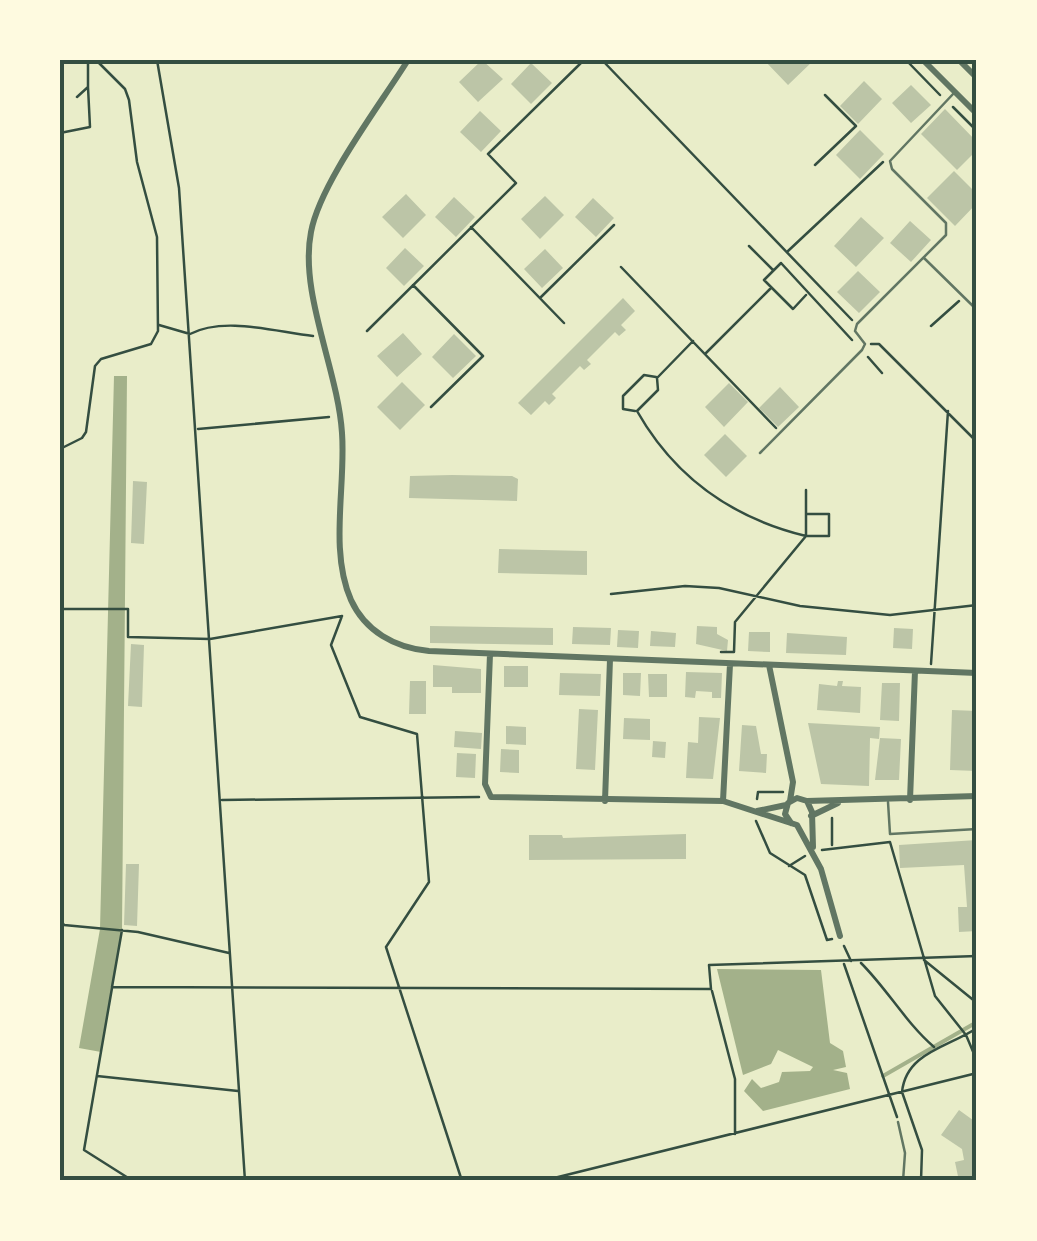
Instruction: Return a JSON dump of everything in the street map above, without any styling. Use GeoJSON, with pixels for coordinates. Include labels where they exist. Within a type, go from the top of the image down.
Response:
{"type":"FeatureCollection","features":[{"type":"Feature","properties":{"kind":"street"},"geometry":{"type":"LineString","coordinates":[[408,60],[328,190],[312,226],[310,270],[341,415],[343,568],[358,613],[376,632],[404,647],[977,674]]}},
{"type":"Feature","properties":{"kind":"street"},"geometry":{"type":"LineString","coordinates":[[923,60],[977,114]]}},
{"type":"Feature","properties":{"kind":"street"},"geometry":{"type":"LineString","coordinates":[[959,60],[977,78]]}},
{"type":"Feature","properties":{"kind":"street"},"geometry":{"type":"LineString","coordinates":[[490,654],[485,784],[491,797],[723,802],[794,825],[844,801]]}},
{"type":"Feature","properties":{"kind":"street"},"geometry":{"type":"LineString","coordinates":[[606,801],[610,659]]}},
{"type":"Feature","properties":{"kind":"street"},"geometry":{"type":"LineString","coordinates":[[723,802],[730,664]]}},
{"type":"Feature","properties":{"kind":"street"},"geometry":{"type":"LineString","coordinates":[[769,665],[793,782],[806,800],[814,853],[840,936]]}},
{"type":"Feature","properties":{"kind":"street"},"geometry":{"type":"LineString","coordinates":[[910,800],[915,671]]}},
{"type":"Feature","properties":{"kind":"street"},"geometry":{"type":"LineString","coordinates":[[793,782],[785,814],[814,853]]}},
{"type":"Feature","properties":{"kind":"street"},"geometry":{"type":"LineString","coordinates":[[755,811],[806,800],[977,796]]}},
{"type":"Feature","properties":{"kind":"lane"},"geometry":{"type":"LineString","coordinates":[[760,454],[862,350],[865,344],[855,331],[857,324],[946,235],[946,223],[892,170],[890,161],[955,92]]}},
{"type":"Feature","properties":{"kind":"lane"},"geometry":{"type":"LineString","coordinates":[[923,258],[977,310]]}},
{"type":"Feature","properties":{"kind":"lane"},"geometry":{"type":"LineString","coordinates":[[888,800],[890,834],[977,829]]}},
{"type":"Feature","properties":{"kind":"lane"},"geometry":{"type":"LineString","coordinates":[[898,1122],[904,1153],[903,1181]]}},
{"type":"Feature","properties":{"kind":"path"},"geometry":{"type":"LineString","coordinates":[[60,132],[90,127],[88,60]]}},
{"type":"Feature","properties":{"kind":"path"},"geometry":{"type":"LineString","coordinates":[[60,450],[86,432],[95,366],[101,359],[151,344],[158,324],[156,237],[137,162],[129,100],[124,89],[96,60]]}},
{"type":"Feature","properties":{"kind":"path"},"geometry":{"type":"LineString","coordinates":[[158,60],[179,188],[245,1181]]}},
{"type":"Feature","properties":{"kind":"path"},"geometry":{"type":"LineString","coordinates":[[367,331],[516,183],[488,154],[584,60]]}},
{"type":"Feature","properties":{"kind":"path"},"geometry":{"type":"LineString","coordinates":[[602,60],[857,324]]}},
{"type":"Feature","properties":{"kind":"path"},"geometry":{"type":"LineString","coordinates":[[77,97],[88,87]]}},
{"type":"Feature","properties":{"kind":"path"},"geometry":{"type":"LineString","coordinates":[[815,165],[856,126],[825,95]]}},
{"type":"Feature","properties":{"kind":"path"},"geometry":{"type":"LineString","coordinates":[[674,148],[682,142]]}},
{"type":"Feature","properties":{"kind":"path"},"geometry":{"type":"LineString","coordinates":[[788,251],[880,162],[890,161]]}},
{"type":"Feature","properties":{"kind":"path"},"geometry":{"type":"LineString","coordinates":[[540,298],[614,225]]}},
{"type":"Feature","properties":{"kind":"path"},"geometry":{"type":"LineString","coordinates":[[472,227],[564,323]]}},
{"type":"Feature","properties":{"kind":"path"},"geometry":{"type":"LineString","coordinates":[[748,246],[774,271]]}},
{"type":"Feature","properties":{"kind":"path"},"geometry":{"type":"LineString","coordinates":[[781,263],[810,292],[793,309],[764,280],[774,271],[781,263]]}},
{"type":"Feature","properties":{"kind":"path"},"geometry":{"type":"LineString","coordinates":[[621,267],[781,432]]}},
{"type":"Feature","properties":{"kind":"path"},"geometry":{"type":"LineString","coordinates":[[413,285],[483,356],[431,407]]}},
{"type":"Feature","properties":{"kind":"path"},"geometry":{"type":"LineString","coordinates":[[705,354],[772,288]]}},
{"type":"Feature","properties":{"kind":"path"},"geometry":{"type":"LineString","coordinates":[[806,296],[882,373]]}},
{"type":"Feature","properties":{"kind":"path"},"geometry":{"type":"LineString","coordinates":[[931,326],[963,296]]}},
{"type":"Feature","properties":{"kind":"path"},"geometry":{"type":"LineString","coordinates":[[158,324],[190,334],[200,328],[256,327],[324,335]]}},
{"type":"Feature","properties":{"kind":"path"},"geometry":{"type":"LineString","coordinates":[[636,411],[658,390],[657,378],[693,341]]}},
{"type":"Feature","properties":{"kind":"path"},"geometry":{"type":"LineString","coordinates":[[865,344],[879,344],[977,442]]}},
{"type":"Feature","properties":{"kind":"path"},"geometry":{"type":"LineString","coordinates":[[657,378],[644,375],[622,396],[623,409],[636,411],[667,455],[708,495],[759,523],[806,536],[829,536],[829,514],[806,514]]}},
{"type":"Feature","properties":{"kind":"path"},"geometry":{"type":"LineString","coordinates":[[931,672],[948,411]]}},
{"type":"Feature","properties":{"kind":"path"},"geometry":{"type":"LineString","coordinates":[[196,429],[341,415]]}},
{"type":"Feature","properties":{"kind":"path"},"geometry":{"type":"LineString","coordinates":[[720,663],[721,652],[734,652],[735,622],[806,536],[806,490]]}},
{"type":"Feature","properties":{"kind":"path"},"geometry":{"type":"LineString","coordinates":[[611,594],[685,586],[861,614],[977,605]]}},
{"type":"Feature","properties":{"kind":"path"},"geometry":{"type":"LineString","coordinates":[[60,609],[128,609],[128,637],[210,639],[342,616],[331,645],[360,717],[418,734],[430,882],[386,946],[462,1181]]}},
{"type":"Feature","properties":{"kind":"path"},"geometry":{"type":"LineString","coordinates":[[793,782],[782,784],[784,792],[758,792],[754,820],[767,849],[805,875],[827,940],[840,936],[852,962]]}},
{"type":"Feature","properties":{"kind":"path"},"geometry":{"type":"LineString","coordinates":[[221,800],[491,797]]}},
{"type":"Feature","properties":{"kind":"path"},"geometry":{"type":"LineString","coordinates":[[832,813],[832,846]]}},
{"type":"Feature","properties":{"kind":"path"},"geometry":{"type":"LineString","coordinates":[[789,866],[832,846],[890,842],[935,996],[966,1036],[977,1061]]}},
{"type":"Feature","properties":{"kind":"path"},"geometry":{"type":"LineString","coordinates":[[60,920],[64,925],[122,930],[231,953]]}},
{"type":"Feature","properties":{"kind":"path"},"geometry":{"type":"LineString","coordinates":[[122,930],[84,1150],[133,1181]]}},
{"type":"Feature","properties":{"kind":"path"},"geometry":{"type":"LineString","coordinates":[[735,1134],[735,1080],[709,965],[977,956]]}},
{"type":"Feature","properties":{"kind":"path"},"geometry":{"type":"LineString","coordinates":[[923,959],[977,1003]]}},
{"type":"Feature","properties":{"kind":"path"},"geometry":{"type":"LineString","coordinates":[[860,962],[936,1048]]}},
{"type":"Feature","properties":{"kind":"path"},"geometry":{"type":"LineString","coordinates":[[843,963],[898,1122]]}},
{"type":"Feature","properties":{"kind":"path"},"geometry":{"type":"LineString","coordinates":[[112,986],[233,990],[712,989]]}},
{"type":"Feature","properties":{"kind":"path"},"geometry":{"type":"LineString","coordinates":[[921,1181],[922,1150],[902,1092],[909,1070],[936,1048],[977,1028]]}},
{"type":"Feature","properties":{"kind":"path"},"geometry":{"type":"LineString","coordinates":[[542,1181],[977,1073]]}},
{"type":"Feature","properties":{"kind":"path"},"geometry":{"type":"LineString","coordinates":[[97,1076],[240,1092]]}},
{"type":"Feature","properties":{"kind":"shaded area"},"geometry":{"type":"Polygon","coordinates":[[[114,376],[127,376],[122,930],[101,1052],[79,1048],[100,929],[114,376]]]}},
{"type":"Feature","properties":{"kind":"shaded area"},"geometry":{"type":"Polygon","coordinates":[[[717,969],[821,970],[830,1043],[843,1051],[846,1067],[833,1070],[847,1073],[850,1089],[763,1111],[744,1091],[752,1079],[761,1088],[779,1082],[782,1072],[810,1071],[813,1067],[778,1050],[771,1064],[743,1075],[717,969]]]}},
{"type":"Feature","properties":{"kind":"building"},"geometry":{"type":"Polygon","coordinates":[[[482,60],[503,79],[478,102],[459,82],[482,60]]]}},
{"type":"Feature","properties":{"kind":"building"},"geometry":{"type":"Polygon","coordinates":[[[764,60],[814,60],[788,85],[764,60]]]}},
{"type":"Feature","properties":{"kind":"building"},"geometry":{"type":"Polygon","coordinates":[[[531,63],[552,83],[531,104],[511,84],[531,63]]]}},
{"type":"Feature","properties":{"kind":"building"},"geometry":{"type":"Polygon","coordinates":[[[864,81],[882,99],[858,124],[840,106],[864,81]]]}},
{"type":"Feature","properties":{"kind":"building"},"geometry":{"type":"Polygon","coordinates":[[[911,85],[931,105],[911,123],[892,103],[911,85]]]}},
{"type":"Feature","properties":{"kind":"building"},"geometry":{"type":"Polygon","coordinates":[[[945,109],[977,142],[977,150],[957,170],[921,134],[945,109]]]}},
{"type":"Feature","properties":{"kind":"building"},"geometry":{"type":"Polygon","coordinates":[[[480,111],[501,131],[481,152],[460,132],[480,111]]]}},
{"type":"Feature","properties":{"kind":"building"},"geometry":{"type":"Polygon","coordinates":[[[860,130],[884,154],[860,179],[836,155],[860,130]]]}},
{"type":"Feature","properties":{"kind":"building"},"geometry":{"type":"Polygon","coordinates":[[[954,171],[977,194],[977,203],[955,226],[927,198],[954,171]]]}},
{"type":"Feature","properties":{"kind":"building"},"geometry":{"type":"Polygon","coordinates":[[[406,194],[426,215],[403,238],[382,217],[406,194]]]}},
{"type":"Feature","properties":{"kind":"building"},"geometry":{"type":"Polygon","coordinates":[[[545,196],[564,215],[540,239],[521,219],[545,196]]]}},
{"type":"Feature","properties":{"kind":"building"},"geometry":{"type":"Polygon","coordinates":[[[454,197],[475,217],[456,237],[435,217],[454,197]]]}},
{"type":"Feature","properties":{"kind":"building"},"geometry":{"type":"Polygon","coordinates":[[[593,198],[614,218],[596,237],[575,217],[593,198]]]}},
{"type":"Feature","properties":{"kind":"building"},"geometry":{"type":"Polygon","coordinates":[[[861,217],[884,238],[856,267],[834,246],[861,217]]]}},
{"type":"Feature","properties":{"kind":"building"},"geometry":{"type":"Polygon","coordinates":[[[910,221],[931,240],[911,262],[890,243],[910,221]]]}},
{"type":"Feature","properties":{"kind":"building"},"geometry":{"type":"Polygon","coordinates":[[[405,248],[424,266],[404,286],[386,268],[405,248]]]}},
{"type":"Feature","properties":{"kind":"building"},"geometry":{"type":"Polygon","coordinates":[[[545,249],[563,268],[542,288],[524,269],[545,249]]]}},
{"type":"Feature","properties":{"kind":"building"},"geometry":{"type":"Polygon","coordinates":[[[858,271],[880,292],[859,313],[837,292],[858,271]]]}},
{"type":"Feature","properties":{"kind":"building"},"geometry":{"type":"Polygon","coordinates":[[[623,298],[635,311],[621,325],[626,330],[619,336],[615,332],[587,360],[591,364],[584,370],[580,366],[552,394],[556,398],[549,405],[545,401],[531,415],[518,403],[623,298]]]}},
{"type":"Feature","properties":{"kind":"building"},"geometry":{"type":"Polygon","coordinates":[[[403,333],[422,354],[397,377],[377,356],[403,333]]]}},
{"type":"Feature","properties":{"kind":"building"},"geometry":{"type":"Polygon","coordinates":[[[454,334],[476,356],[453,378],[432,357],[454,334]]]}},
{"type":"Feature","properties":{"kind":"building"},"geometry":{"type":"Polygon","coordinates":[[[402,382],[425,405],[400,430],[377,407],[402,382]]]}},
{"type":"Feature","properties":{"kind":"building"},"geometry":{"type":"Polygon","coordinates":[[[729,383],[748,402],[724,427],[705,407],[729,383]]]}},
{"type":"Feature","properties":{"kind":"building"},"geometry":{"type":"Polygon","coordinates":[[[780,387],[799,407],[778,427],[759,408],[780,387]]]}},
{"type":"Feature","properties":{"kind":"building"},"geometry":{"type":"Polygon","coordinates":[[[725,434],[747,456],[726,477],[704,455],[725,434]]]}},
{"type":"Feature","properties":{"kind":"building"},"geometry":{"type":"Polygon","coordinates":[[[410,476],[512,476],[518,479],[517,501],[409,498],[410,476]]]}},
{"type":"Feature","properties":{"kind":"building"},"geometry":{"type":"Polygon","coordinates":[[[133,481],[147,482],[144,544],[131,543],[133,481]]]}},
{"type":"Feature","properties":{"kind":"building"},"geometry":{"type":"Polygon","coordinates":[[[499,549],[587,551],[587,575],[498,573],[499,549]]]}},
{"type":"Feature","properties":{"kind":"building"},"geometry":{"type":"Polygon","coordinates":[[[430,626],[553,628],[553,645],[430,643],[430,626]]]}},
{"type":"Feature","properties":{"kind":"building"},"geometry":{"type":"Polygon","coordinates":[[[697,626],[717,627],[717,634],[728,640],[727,651],[696,644],[697,626]]]}},
{"type":"Feature","properties":{"kind":"building"},"geometry":{"type":"Polygon","coordinates":[[[573,627],[611,628],[610,645],[572,644],[573,627]]]}},
{"type":"Feature","properties":{"kind":"building"},"geometry":{"type":"Polygon","coordinates":[[[894,628],[913,629],[912,649],[893,648],[894,628]]]}},
{"type":"Feature","properties":{"kind":"building"},"geometry":{"type":"Polygon","coordinates":[[[618,630],[639,631],[638,648],[617,647],[618,630]]]}},
{"type":"Feature","properties":{"kind":"building"},"geometry":{"type":"Polygon","coordinates":[[[651,631],[676,633],[675,647],[650,646],[651,631]]]}},
{"type":"Feature","properties":{"kind":"building"},"geometry":{"type":"Polygon","coordinates":[[[749,632],[770,632],[770,652],[748,651],[749,632]]]}},
{"type":"Feature","properties":{"kind":"building"},"geometry":{"type":"Polygon","coordinates":[[[787,633],[847,637],[846,655],[786,653],[787,633]]]}},
{"type":"Feature","properties":{"kind":"building"},"geometry":{"type":"Polygon","coordinates":[[[131,644],[144,645],[142,707],[128,706],[131,644]]]}},
{"type":"Feature","properties":{"kind":"building"},"geometry":{"type":"Polygon","coordinates":[[[433,665],[481,669],[481,693],[452,693],[452,687],[433,687],[433,665]]]}},
{"type":"Feature","properties":{"kind":"building"},"geometry":{"type":"Polygon","coordinates":[[[504,666],[528,666],[528,687],[504,687],[504,666]]]}},
{"type":"Feature","properties":{"kind":"building"},"geometry":{"type":"Polygon","coordinates":[[[686,672],[722,673],[721,698],[712,698],[712,692],[696,691],[695,698],[685,697],[686,672]]]}},
{"type":"Feature","properties":{"kind":"building"},"geometry":{"type":"Polygon","coordinates":[[[560,673],[601,674],[600,696],[559,695],[560,673]]]}},
{"type":"Feature","properties":{"kind":"building"},"geometry":{"type":"Polygon","coordinates":[[[623,673],[641,673],[640,696],[623,695],[623,673]]]}},
{"type":"Feature","properties":{"kind":"building"},"geometry":{"type":"Polygon","coordinates":[[[648,674],[667,674],[667,697],[649,697],[648,674]]]}},
{"type":"Feature","properties":{"kind":"building"},"geometry":{"type":"Polygon","coordinates":[[[410,681],[426,681],[426,714],[409,714],[410,681]]]}},
{"type":"Feature","properties":{"kind":"building"},"geometry":{"type":"Polygon","coordinates":[[[838,681],[843,681],[842,686],[861,687],[860,713],[817,710],[819,684],[837,686],[838,681]]]}},
{"type":"Feature","properties":{"kind":"building"},"geometry":{"type":"Polygon","coordinates":[[[882,683],[900,683],[899,721],[880,720],[882,683]]]}},
{"type":"Feature","properties":{"kind":"building"},"geometry":{"type":"Polygon","coordinates":[[[579,709],[598,710],[595,770],[576,769],[579,709]]]}},
{"type":"Feature","properties":{"kind":"building"},"geometry":{"type":"Polygon","coordinates":[[[952,710],[977,711],[977,771],[950,770],[952,710]]]}},
{"type":"Feature","properties":{"kind":"building"},"geometry":{"type":"Polygon","coordinates":[[[699,717],[720,718],[713,779],[686,778],[688,742],[698,743],[699,717]]]}},
{"type":"Feature","properties":{"kind":"building"},"geometry":{"type":"Polygon","coordinates":[[[624,718],[650,719],[650,740],[623,739],[624,718]]]}},
{"type":"Feature","properties":{"kind":"building"},"geometry":{"type":"Polygon","coordinates":[[[808,723],[880,727],[879,739],[870,738],[869,786],[821,784],[808,723]]]}},
{"type":"Feature","properties":{"kind":"building"},"geometry":{"type":"Polygon","coordinates":[[[742,725],[756,726],[761,754],[767,754],[766,773],[739,771],[742,725]]]}},
{"type":"Feature","properties":{"kind":"building"},"geometry":{"type":"Polygon","coordinates":[[[506,726],[526,727],[526,745],[506,744],[506,726]]]}},
{"type":"Feature","properties":{"kind":"building"},"geometry":{"type":"Polygon","coordinates":[[[455,731],[482,733],[481,749],[454,747],[455,731]]]}},
{"type":"Feature","properties":{"kind":"building"},"geometry":{"type":"Polygon","coordinates":[[[880,738],[901,739],[899,780],[875,780],[880,738]]]}},
{"type":"Feature","properties":{"kind":"building"},"geometry":{"type":"Polygon","coordinates":[[[653,741],[666,742],[665,758],[652,757],[653,741]]]}},
{"type":"Feature","properties":{"kind":"building"},"geometry":{"type":"Polygon","coordinates":[[[501,749],[519,750],[519,773],[500,772],[501,749]]]}},
{"type":"Feature","properties":{"kind":"building"},"geometry":{"type":"Polygon","coordinates":[[[457,753],[476,754],[475,778],[456,777],[457,753]]]}},
{"type":"Feature","properties":{"kind":"building"},"geometry":{"type":"Polygon","coordinates":[[[686,834],[686,859],[529,860],[529,835],[563,838],[686,834]]]}},
{"type":"Feature","properties":{"kind":"building"},"geometry":{"type":"Polygon","coordinates":[[[977,840],[977,931],[959,932],[958,907],[967,907],[964,865],[900,868],[899,845],[977,840]]]}},
{"type":"Feature","properties":{"kind":"building"},"geometry":{"type":"Polygon","coordinates":[[[126,864],[139,864],[137,926],[124,925],[126,864]]]}},
{"type":"Feature","properties":{"kind":"building"},"geometry":{"type":"Polygon","coordinates":[[[959,1110],[977,1123],[977,1181],[959,1181],[955,1162],[964,1160],[962,1149],[941,1135],[959,1110]]]}},
{"type":"Feature","properties":{"kind":"waterway"},"geometry":{"type":"LineString","coordinates":[[883,1076],[977,1022]]}}]}
